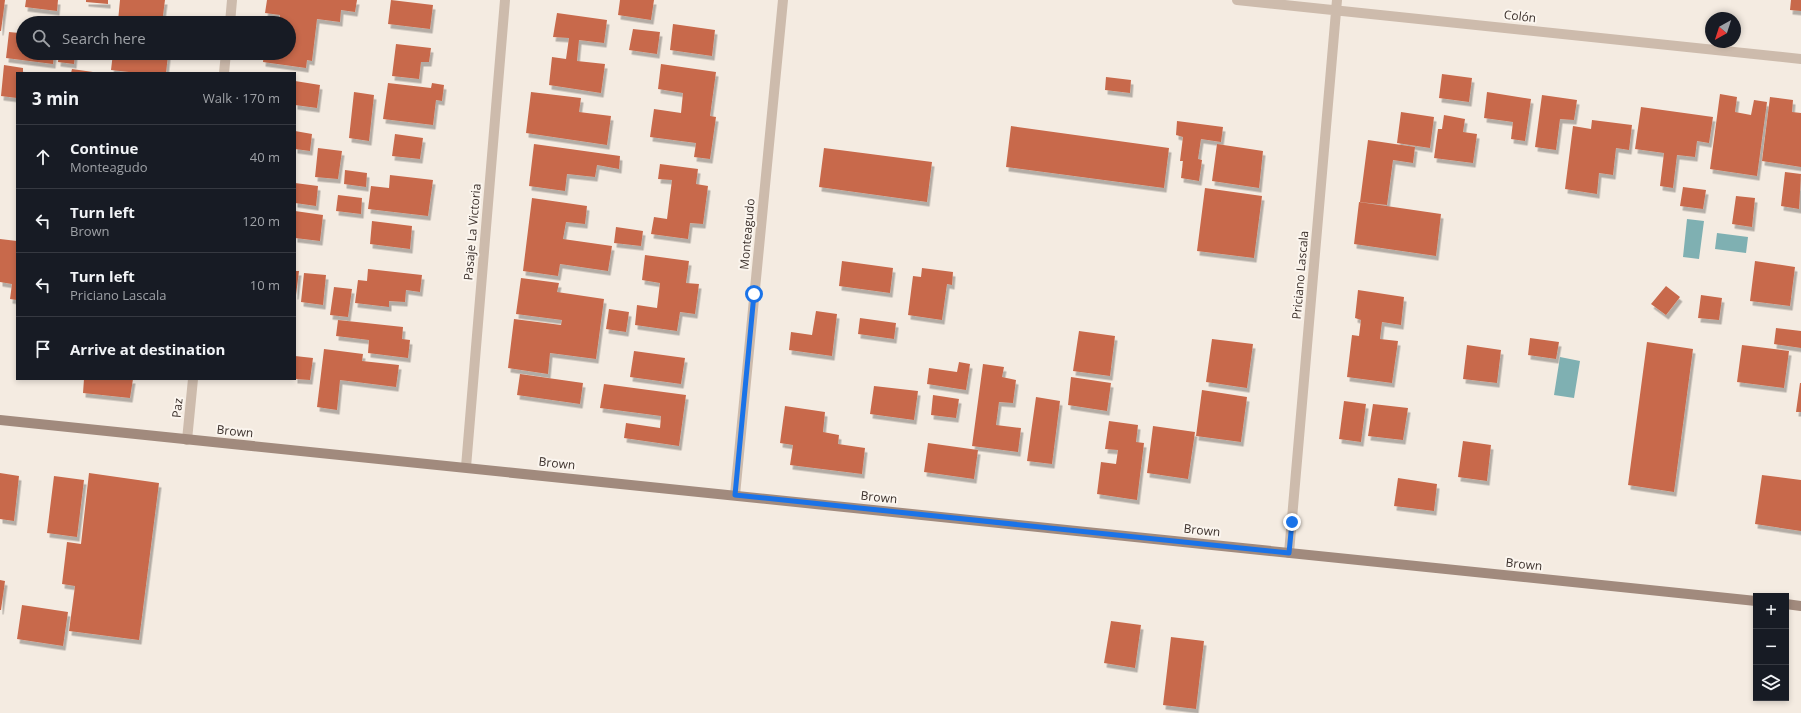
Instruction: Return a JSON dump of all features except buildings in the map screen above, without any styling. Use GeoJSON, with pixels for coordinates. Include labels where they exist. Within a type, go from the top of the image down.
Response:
{"type":"FeatureCollection","features":[{"type":"Feature","properties":{"kind":"street"},"geometry":{"type":"LineString","coordinates":[[231,16],[232,0]]}},
{"type":"Feature","properties":{"kind":"street","name":"Pasaje La Victoria"},"geometry":{"type":"LineString","coordinates":[[466,467],[505,0]]}},
{"type":"Feature","properties":{"kind":"street","name":"Monteagudo"},"geometry":{"type":"LineString","coordinates":[[735,495],[783,0]]}},
{"type":"Feature","properties":{"kind":"street","name":"Colón"},"geometry":{"type":"LineString","coordinates":[[1237,0],[1337,5],[1801,59]]}},
{"type":"Feature","properties":{"kind":"street","name":"Priciano Lascala"},"geometry":{"type":"LineString","coordinates":[[1289,553],[1337,5]]}},
{"type":"Feature","properties":{"kind":"street"},"geometry":{"type":"LineString","coordinates":[[224,72],[225,60]]}},
{"type":"Feature","properties":{"kind":"street","name":"Paz"},"geometry":{"type":"LineString","coordinates":[[187,440],[193,380]]}},
{"type":"Feature","properties":{"kind":"street","name":"Brown"},"geometry":{"type":"LineString","coordinates":[[0,420],[1753,601]]}},
{"type":"Feature","properties":{"kind":"street"},"geometry":{"type":"LineString","coordinates":[[1789,604],[1801,606]]}},
{"type":"Feature","properties":{"kind":"water"},"geometry":{"type":"Polygon","coordinates":[[[1687,219],[1704,221],[1699,259],[1683,257],[1687,219]]]}},
{"type":"Feature","properties":{"kind":"water"},"geometry":{"type":"Polygon","coordinates":[[[1717,233],[1748,237],[1746,253],[1715,249],[1717,233]]]}},
{"type":"Feature","properties":{"kind":"water"},"geometry":{"type":"Polygon","coordinates":[[[1560,357],[1580,361],[1574,398],[1554,395],[1560,357]]]}},
{"type":"Feature","properties":{"kind":"route"},"geometry":{"type":"LineString","coordinates":[[754,294],[735,495],[1289,553],[1292,522]]}}]}
